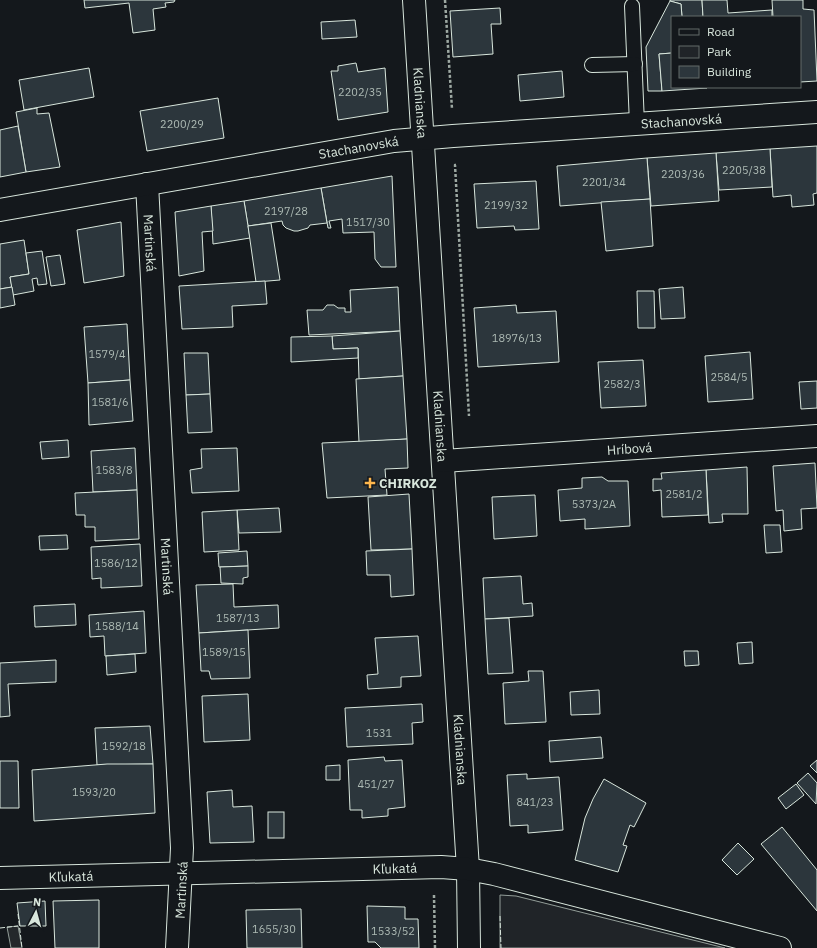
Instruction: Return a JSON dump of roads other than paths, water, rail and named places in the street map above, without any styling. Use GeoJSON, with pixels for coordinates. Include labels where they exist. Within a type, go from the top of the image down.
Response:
{"type":"FeatureCollection","features":[{"type":"Feature","properties":{"kind":"street","name":"Kladnianska"},"geometry":{"type":"LineString","coordinates":[[414,0],[468,868],[469,948]]}},
{"type":"Feature","properties":{"kind":"street","name":"Stachanovská"},"geometry":{"type":"LineString","coordinates":[[0,210],[394,141],[817,112]]}},
{"type":"Feature","properties":{"kind":"street","name":"Martinská"},"geometry":{"type":"LineString","coordinates":[[147,184],[182,848],[178,948]]}},
{"type":"Feature","properties":{"kind":"street","name":"Hríbová"},"geometry":{"type":"LineString","coordinates":[[443,461],[817,436]]}},
{"type":"Feature","properties":{"kind":"street","name":"Kľukatá"},"geometry":{"type":"LineString","coordinates":[[0,878],[441,867],[468,868],[780,948]]}},
{"type":"Feature","properties":{"kind":"lane"},"geometry":{"type":"LineString","coordinates":[[632,6],[637,124]]}},
{"type":"Feature","properties":{"kind":"lane"},"geometry":{"type":"LineString","coordinates":[[592,66],[635,64]]}},
{"type":"Feature","properties":{"kind":"place","name":"CHIRKOZ"},"geometry":{"type":"Point","coordinates":[370,483]}}]}
